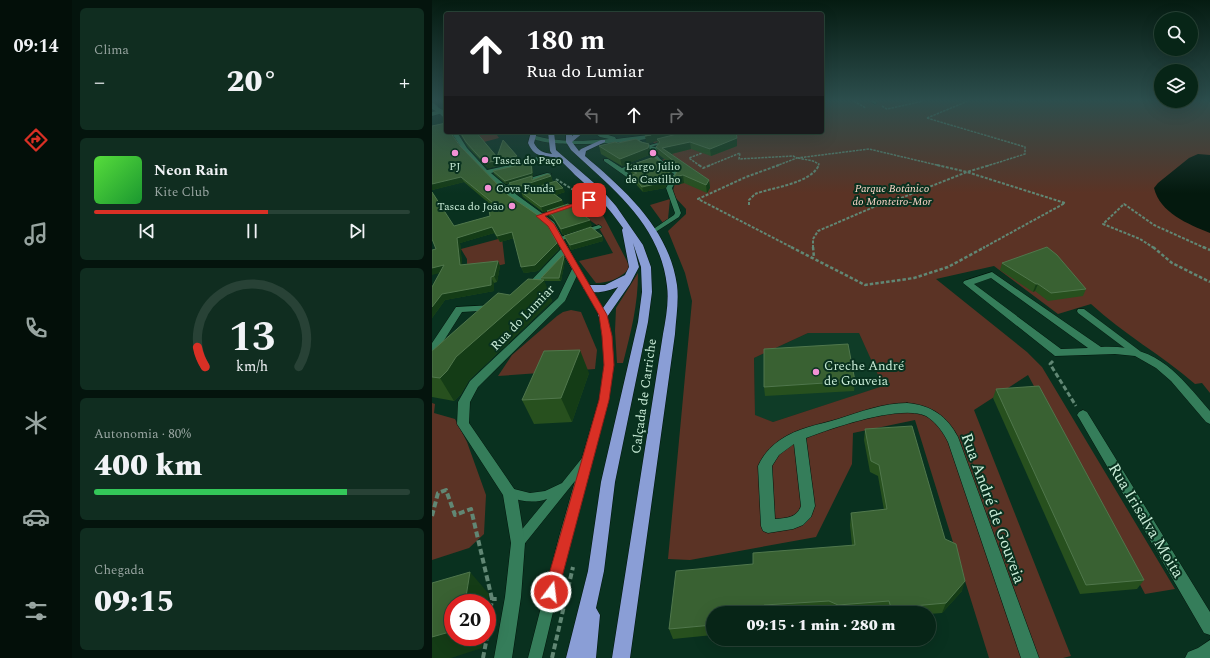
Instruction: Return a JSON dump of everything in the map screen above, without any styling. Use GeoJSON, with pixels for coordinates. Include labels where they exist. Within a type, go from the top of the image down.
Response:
{"type":"FeatureCollection","features":[{"type":"Feature","properties":{"kind":"highway"},"geometry":{"type":"LineString","coordinates":[[551,134],[553,151],[558,157]]}},
{"type":"Feature","properties":{"kind":"highway"},"geometry":{"type":"LineString","coordinates":[[569,134],[570,142]]}},
{"type":"Feature","properties":{"kind":"highway"},"geometry":{"type":"LineString","coordinates":[[570,142],[579,134]]}},
{"type":"Feature","properties":{"kind":"highway"},"geometry":{"type":"LineString","coordinates":[[534,135],[532,145],[541,154],[558,157]]}},
{"type":"Feature","properties":{"kind":"highway"},"geometry":{"type":"LineString","coordinates":[[582,157],[583,150],[603,141]]}},
{"type":"Feature","properties":{"kind":"highway","name":"Calçada de Carriche"},"geometry":{"type":"LineString","coordinates":[[570,142],[571,146],[582,157],[618,188],[641,213],[654,231],[668,267],[672,286],[672,307],[622,658]]}},
{"type":"Feature","properties":{"kind":"highway","name":"Calçada de Carriche"},"geometry":{"type":"LineString","coordinates":[[558,157],[598,191],[613,208],[639,245],[646,267],[647,292],[643,322],[608,482],[596,571],[575,658]]}},
{"type":"Feature","properties":{"kind":"highway"},"geometry":{"type":"LineString","coordinates":[[603,315],[631,274],[634,267],[625,226]]}},
{"type":"Feature","properties":{"kind":"highway"},"geometry":{"type":"LineString","coordinates":[[588,288],[604,289],[615,285],[631,274]]}},
{"type":"Feature","properties":{"kind":"highway"},"geometry":{"type":"LineString","coordinates":[[587,658],[596,571]]}},
{"type":"Feature","properties":{"kind":"street"},"geometry":{"type":"LineString","coordinates":[[455,134],[465,149],[486,172],[503,187],[518,196],[551,224],[576,269]]}},
{"type":"Feature","properties":{"kind":"street"},"geometry":{"type":"LineString","coordinates":[[599,134],[620,140]]}},
{"type":"Feature","properties":{"kind":"street"},"geometry":{"type":"LineString","coordinates":[[534,135],[539,140],[570,142],[635,139],[659,134]]}},
{"type":"Feature","properties":{"kind":"street"},"geometry":{"type":"LineString","coordinates":[[621,171],[657,158],[653,154],[657,149],[645,147],[635,139]]}},
{"type":"Feature","properties":{"kind":"street"},"geometry":{"type":"LineString","coordinates":[[486,172],[534,161],[541,157],[541,154]]}},
{"type":"Feature","properties":{"kind":"street"},"geometry":{"type":"LineString","coordinates":[[606,160],[628,176]]}},
{"type":"Feature","properties":{"kind":"street"},"geometry":{"type":"LineString","coordinates":[[520,297],[565,249]]}},
{"type":"Feature","properties":{"kind":"street","name":"Rua do Lumiar"},"geometry":{"type":"LineString","coordinates":[[518,543],[510,493],[462,424],[464,402],[474,384],[562,298],[576,269]]}},
{"type":"Feature","properties":{"kind":"street"},"geometry":{"type":"LineString","coordinates":[[1098,350],[992,275],[967,283],[1059,353],[1098,350],[1137,353],[1168,371],[1210,419]]}},
{"type":"Feature","properties":{"kind":"street"},"geometry":{"type":"LineString","coordinates":[[432,351],[459,309],[505,307],[491,319]]}},
{"type":"Feature","properties":{"kind":"street","name":"Rua André de Gouveia"},"geometry":{"type":"LineString","coordinates":[[799,435],[808,506],[806,513],[801,519],[793,524],[768,526],[766,460],[778,448],[799,435],[880,411],[902,408],[914,408],[927,412],[945,425],[954,442],[1030,658]]}},
{"type":"Feature","properties":{"kind":"street","name":"Rua Irisalva Moita"},"geometry":{"type":"LineString","coordinates":[[1084,415],[1210,627]]}},
{"type":"Feature","properties":{"kind":"street"},"geometry":{"type":"LineString","coordinates":[[503,658],[513,597],[518,543]]}},
{"type":"Feature","properties":{"kind":"street"},"geometry":{"type":"LineString","coordinates":[[1194,658],[1203,655],[1210,649]]}},
{"type":"Feature","properties":{"kind":"lane"},"geometry":{"type":"LineString","coordinates":[[645,147],[675,139]]}},
{"type":"Feature","properties":{"kind":"lane"},"geometry":{"type":"LineString","coordinates":[[654,231],[677,216],[678,213],[669,188],[677,174],[657,158]]}},
{"type":"Feature","properties":{"kind":"lane"},"geometry":{"type":"LineString","coordinates":[[503,187],[548,174]]}},
{"type":"Feature","properties":{"kind":"lane"},"geometry":{"type":"LineString","coordinates":[[540,216],[589,200]]}},
{"type":"Feature","properties":{"kind":"lane"},"geometry":{"type":"LineString","coordinates":[[559,239],[598,227]]}},
{"type":"Feature","properties":{"kind":"lane"},"geometry":{"type":"LineString","coordinates":[[535,658],[562,551],[604,400],[609,365],[607,336],[603,315],[576,269]]}},
{"type":"Feature","properties":{"kind":"lane"},"geometry":{"type":"LineString","coordinates":[[1081,311],[1137,353]]}},
{"type":"Feature","properties":{"kind":"lane"},"geometry":{"type":"LineString","coordinates":[[518,543],[588,458]]}},
{"type":"Feature","properties":{"kind":"lane"},"geometry":{"type":"LineString","coordinates":[[510,493],[525,498],[538,498],[550,494],[570,481]]}},
{"type":"Feature","properties":{"kind":"path"},"geometry":{"type":"LineString","coordinates":[[814,258],[813,239],[818,231],[883,203],[891,202],[967,172],[1024,154],[1024,147],[973,132]]}},
{"type":"Feature","properties":{"kind":"path"},"geometry":{"type":"LineString","coordinates":[[869,149],[967,172],[1065,203],[948,267],[914,278],[865,285],[698,199],[746,177],[797,158],[869,149]]}},
{"type":"Feature","properties":{"kind":"path"},"geometry":{"type":"LineString","coordinates":[[702,153],[689,158],[703,168],[740,153],[739,159],[793,156],[819,164],[818,168],[812,175],[801,180],[755,194],[749,200],[749,205]]}},
{"type":"Feature","properties":{"kind":"path"},"geometry":{"type":"LineString","coordinates":[[548,174],[589,200]]}},
{"type":"Feature","properties":{"kind":"path"},"geometry":{"type":"LineString","coordinates":[[1210,250],[1145,220],[1124,204],[1102,224],[1140,239],[1151,245],[1172,263],[1210,282]]}},
{"type":"Feature","properties":{"kind":"path"},"geometry":{"type":"LineString","coordinates":[[1059,353],[1050,364],[1074,404],[1084,415]]}},
{"type":"Feature","properties":{"kind":"path"},"geometry":{"type":"LineString","coordinates":[[432,516],[438,493],[446,490],[455,515],[471,509],[491,594]]}},
{"type":"Feature","properties":{"kind":"path"},"geometry":{"type":"LineString","coordinates":[[552,658],[574,560]]}},
{"type":"Feature","properties":{"kind":"path"},"geometry":{"type":"LineString","coordinates":[[482,658],[485,646]]}},
{"type":"Feature","properties":{"kind":"shaded area"},"geometry":{"type":"Polygon","coordinates":[[[1198,154],[1210,155],[1210,233],[1193,226],[1169,211],[1157,197],[1154,188],[1189,158],[1198,154]]]}},
{"type":"Feature","properties":{"kind":"shaded area","name":"Creche André de Gouveia"},"geometry":{"type":"Polygon","coordinates":[[[808,333],[859,333],[884,386],[773,422],[755,416],[754,358],[808,333]]]}},
{"type":"Feature","properties":{"kind":"green space","name":"Parque Botânico do Monteiro-Mor"},"geometry":{"type":"Polygon","coordinates":[[[824,132],[1210,132],[1210,393],[1202,383],[1195,384],[1169,363],[1103,315],[1091,304],[1058,314],[994,266],[936,279],[1027,352],[1042,367],[1175,589],[1145,594],[1028,375],[974,410],[1071,656],[1063,658],[989,658],[915,420],[853,433],[852,464],[816,537],[690,560],[668,559],[692,301],[685,273],[668,231],[686,214],[686,209],[672,194],[676,180],[684,175],[676,171],[662,160],[673,155],[648,139],[667,134],[824,134],[824,132]],[[808,333],[754,358],[755,415],[773,422],[883,386],[859,333],[808,333]]]}},
{"type":"Feature","properties":{"kind":"green space"},"geometry":{"type":"Polygon","coordinates":[[[478,134],[496,134],[499,138],[484,142],[478,134]]]}},
{"type":"Feature","properties":{"kind":"green space"},"geometry":{"type":"Polygon","coordinates":[[[670,199],[668,219],[663,223],[650,205],[670,199]]]}},
{"type":"Feature","properties":{"kind":"green space"},"geometry":{"type":"Polygon","coordinates":[[[595,200],[629,265],[629,269],[622,275],[610,281],[596,283],[579,261],[613,253],[598,226],[574,209],[595,200]]]}},
{"type":"Feature","properties":{"kind":"green space"},"geometry":{"type":"Polygon","coordinates":[[[502,238],[505,264],[483,269],[467,265],[467,259],[461,249],[502,238]]]}},
{"type":"Feature","properties":{"kind":"green space"},"geometry":{"type":"Polygon","coordinates":[[[638,273],[634,318],[629,340],[623,363],[617,363],[615,331],[616,308],[638,273]]]}},
{"type":"Feature","properties":{"kind":"green space"},"geometry":{"type":"Polygon","coordinates":[[[571,310],[581,312],[597,350],[595,369],[498,376],[512,355],[557,316],[563,312],[571,310]]]}},
{"type":"Feature","properties":{"kind":"green space"},"geometry":{"type":"Polygon","coordinates":[[[432,403],[435,404],[434,413],[455,419],[467,442],[486,495],[484,534],[469,548],[432,560],[432,403]]]}},
{"type":"Feature","properties":{"kind":"building"},"geometry":{"type":"Polygon","coordinates":[[[432,132],[444,132],[444,134],[451,134],[460,146],[508,195],[545,220],[557,243],[535,265],[521,267],[512,232],[497,236],[492,227],[457,238],[460,265],[498,261],[494,276],[491,277],[491,285],[442,294],[432,307],[432,287],[444,265],[432,268],[432,250],[436,249],[432,239],[432,192],[454,226],[490,216],[489,210],[494,208],[490,204],[493,203],[461,177],[432,184],[432,132]]]}},
{"type":"Feature","properties":{"kind":"building"},"geometry":{"type":"Polygon","coordinates":[[[461,134],[478,134],[497,157],[503,140],[517,156],[485,163],[466,142],[461,134]]]}},
{"type":"Feature","properties":{"kind":"building"},"geometry":{"type":"Polygon","coordinates":[[[677,134],[736,134],[737,138],[710,149],[690,142],[662,148],[709,180],[706,185],[683,175],[674,177],[680,166],[656,147],[660,142],[657,139],[677,134]]]}},
{"type":"Feature","properties":{"kind":"building"},"geometry":{"type":"Polygon","coordinates":[[[636,139],[649,144],[648,148],[620,159],[599,146],[615,142],[618,143],[636,139]]]}},
{"type":"Feature","properties":{"kind":"building"},"geometry":{"type":"Polygon","coordinates":[[[654,157],[671,169],[664,182],[642,187],[632,175],[637,173],[631,171],[630,169],[633,168],[628,166],[654,157]]]}},
{"type":"Feature","properties":{"kind":"building"},"geometry":{"type":"Polygon","coordinates":[[[531,162],[532,173],[505,181],[493,171],[531,162]]]}},
{"type":"Feature","properties":{"kind":"building"},"geometry":{"type":"Polygon","coordinates":[[[548,174],[551,176],[515,188],[509,183],[532,176],[532,180],[548,174]]]}},
{"type":"Feature","properties":{"kind":"building"},"geometry":{"type":"Polygon","coordinates":[[[556,181],[563,188],[550,191],[562,200],[541,207],[521,192],[556,181]]]}},
{"type":"Feature","properties":{"kind":"building"},"geometry":{"type":"Polygon","coordinates":[[[568,204],[590,220],[561,229],[553,216],[547,211],[568,204]]]}},
{"type":"Feature","properties":{"kind":"building"},"geometry":{"type":"Polygon","coordinates":[[[591,227],[602,236],[570,245],[564,236],[591,227]]]}},
{"type":"Feature","properties":{"kind":"building"},"geometry":{"type":"Polygon","coordinates":[[[1047,247],[1057,255],[1086,289],[1051,293],[1002,263],[1047,247]]]}},
{"type":"Feature","properties":{"kind":"building"},"geometry":{"type":"Polygon","coordinates":[[[563,255],[564,257],[559,278],[541,278],[563,255]]]}},
{"type":"Feature","properties":{"kind":"building"},"geometry":{"type":"Polygon","coordinates":[[[528,279],[544,280],[456,357],[447,371],[440,378],[432,377],[432,351],[498,293],[510,295],[528,279]]]}},
{"type":"Feature","properties":{"kind":"building"},"geometry":{"type":"Polygon","coordinates":[[[848,344],[855,381],[764,387],[764,349],[848,344]]]}},
{"type":"Feature","properties":{"kind":"building"},"geometry":{"type":"Polygon","coordinates":[[[580,350],[561,398],[522,400],[544,351],[580,350]]]}},
{"type":"Feature","properties":{"kind":"building"},"geometry":{"type":"Polygon","coordinates":[[[1039,386],[1144,580],[1086,585],[996,389],[1039,386]]]}},
{"type":"Feature","properties":{"kind":"building"},"geometry":{"type":"Polygon","coordinates":[[[912,426],[945,539],[956,544],[965,581],[946,603],[913,606],[890,606],[889,601],[838,605],[829,601],[764,606],[706,606],[706,626],[669,629],[676,571],[753,564],[753,553],[855,545],[851,513],[887,509],[879,465],[871,461],[865,429],[912,426]]]}},
{"type":"Feature","properties":{"kind":"building"},"geometry":{"type":"Polygon","coordinates":[[[470,572],[466,594],[444,594],[444,634],[432,637],[432,583],[470,572]]]}},
{"type":"Feature","properties":{"kind":"place","name":"PJ"},"geometry":{"type":"Point","coordinates":[455,153]}},
{"type":"Feature","properties":{"kind":"place","name":"Largo Júlio de Castilho"},"geometry":{"type":"Point","coordinates":[653,153]}},
{"type":"Feature","properties":{"kind":"place","name":"Tasca do Paço"},"geometry":{"type":"Point","coordinates":[485,160]}},
{"type":"Feature","properties":{"kind":"place","name":"Cova Funda"},"geometry":{"type":"Point","coordinates":[488,188]}},
{"type":"Feature","properties":{"kind":"place","name":"Tasca do João"},"geometry":{"type":"Point","coordinates":[512,206]}},
{"type":"Feature","properties":{"kind":"place","name":"Creche André de Gouveia"},"geometry":{"type":"Point","coordinates":[816,372]}},
{"type":"Feature","properties":{"kind":"route"},"geometry":{"type":"LineString","coordinates":[[551,592],[604,400],[609,365],[607,336],[603,315],[551,224],[540,216],[589,200]]}}]}
